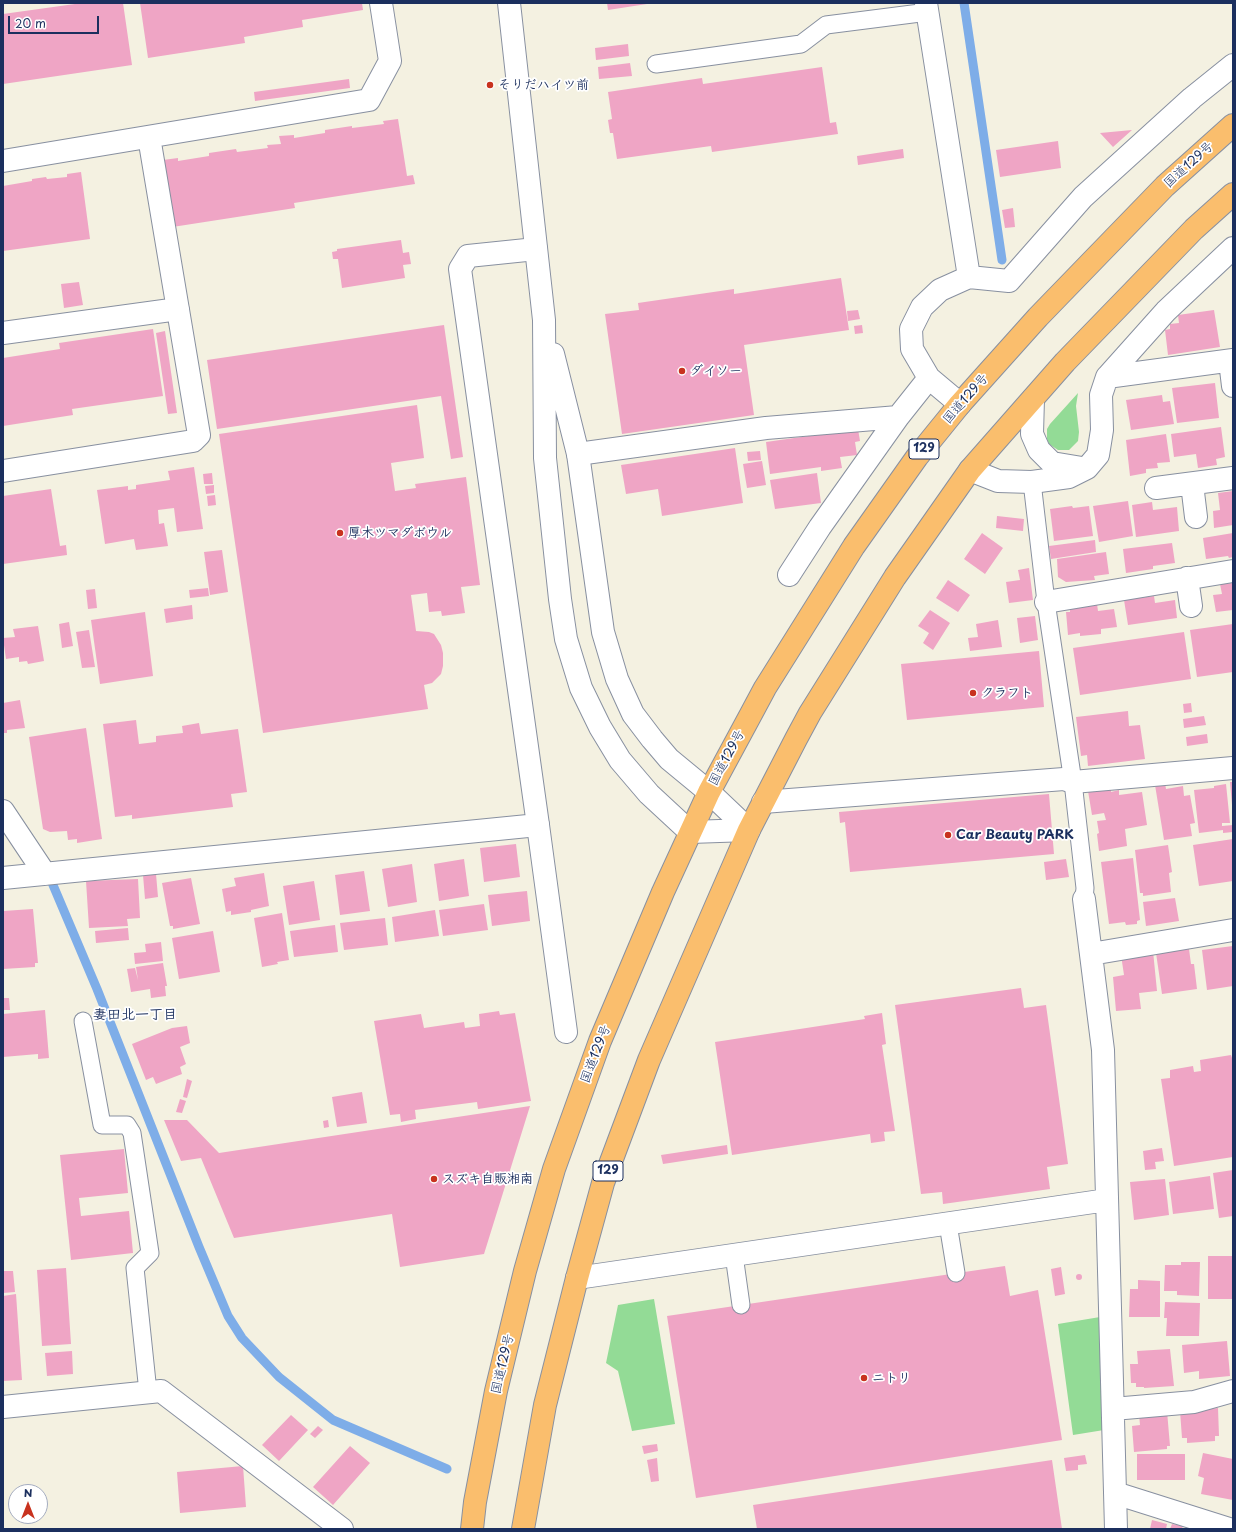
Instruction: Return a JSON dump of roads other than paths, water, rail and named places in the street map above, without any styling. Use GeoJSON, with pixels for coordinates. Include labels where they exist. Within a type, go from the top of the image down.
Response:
{"type":"FeatureCollection","features":[{"type":"Feature","properties":{"kind":"highway","name":"国道129号"},"geometry":{"type":"LineString","coordinates":[[472,1529],[475,1502],[496,1391],[525,1271],[554,1169],[600,1041],[690,832],[709,792],[766,688],[854,546],[917,457],[960,404],[1038,317],[1164,186],[1233,125]]}},
{"type":"Feature","properties":{"kind":"highway","name":"129"},"geometry":{"type":"LineString","coordinates":[[523,1529],[546,1405],[577,1278],[604,1183],[649,1060],[748,830],[810,712],[895,577],[970,470],[1066,362],[1184,240],[1233,194]]}},
{"type":"Feature","properties":{"kind":"street"},"geometry":{"type":"LineString","coordinates":[[3,160],[369,100],[390,61],[380,3]]}},
{"type":"Feature","properties":{"kind":"street"},"geometry":{"type":"LineString","coordinates":[[509,3],[544,320],[546,458],[560,599],[566,639],[581,688],[600,727],[620,760],[649,794],[690,832],[748,830]]}},
{"type":"Feature","properties":{"kind":"street"},"geometry":{"type":"LineString","coordinates":[[927,8],[968,278]]}},
{"type":"Feature","properties":{"kind":"street"},"geometry":{"type":"LineString","coordinates":[[960,404],[929,378],[912,349],[910,329],[922,307],[940,290],[968,278],[1009,280],[1083,197],[1192,98],[1233,65]]}},
{"type":"Feature","properties":{"kind":"street"},"geometry":{"type":"LineString","coordinates":[[3,471],[193,441],[199,436],[149,137]]}},
{"type":"Feature","properties":{"kind":"street"},"geometry":{"type":"LineString","coordinates":[[970,470],[998,481],[1032,482],[1069,476],[1088,468],[1098,455],[1102,430],[1101,396],[1106,377],[1166,311],[1233,248]]}},
{"type":"Feature","properties":{"kind":"street"},"geometry":{"type":"LineString","coordinates":[[536,249],[468,256],[460,269],[566,1032]]}},
{"type":"Feature","properties":{"kind":"street"},"geometry":{"type":"LineString","coordinates":[[3,333],[178,309]]}},
{"type":"Feature","properties":{"kind":"street"},"geometry":{"type":"LineString","coordinates":[[544,320],[578,454],[600,610],[604,632],[617,679],[633,714],[669,759],[709,792],[748,830]]}},
{"type":"Feature","properties":{"kind":"street"},"geometry":{"type":"LineString","coordinates":[[1106,377],[1231,360],[1233,386]]}},
{"type":"Feature","properties":{"kind":"street"},"geometry":{"type":"LineString","coordinates":[[789,575],[820,527],[898,417],[929,378]]}},
{"type":"Feature","properties":{"kind":"street"},"geometry":{"type":"LineString","coordinates":[[1033,398],[1032,434],[1039,450],[1052,463],[1088,468]]}},
{"type":"Feature","properties":{"kind":"street"},"geometry":{"type":"LineString","coordinates":[[578,454],[766,428],[898,417]]}},
{"type":"Feature","properties":{"kind":"street"},"geometry":{"type":"LineString","coordinates":[[1156,488],[1233,478]]}},
{"type":"Feature","properties":{"kind":"street"},"geometry":{"type":"LineString","coordinates":[[1192,484],[1196,516]]}},
{"type":"Feature","properties":{"kind":"street"},"geometry":{"type":"LineString","coordinates":[[1046,602],[1233,571]]}},
{"type":"Feature","properties":{"kind":"street"},"geometry":{"type":"LineString","coordinates":[[1187,578],[1191,606]]}},
{"type":"Feature","properties":{"kind":"street"},"geometry":{"type":"LineString","coordinates":[[763,802],[1064,779],[1072,782],[1233,768]]}},
{"type":"Feature","properties":{"kind":"street"},"geometry":{"type":"LineString","coordinates":[[3,811],[45,874]]}},
{"type":"Feature","properties":{"kind":"street"},"geometry":{"type":"LineString","coordinates":[[3,878],[538,825]]}},
{"type":"Feature","properties":{"kind":"street"},"geometry":{"type":"LineString","coordinates":[[1084,899],[1103,1050],[1116,1529]]}},
{"type":"Feature","properties":{"kind":"street"},"geometry":{"type":"LineString","coordinates":[[1091,954],[1233,930]]}},
{"type":"Feature","properties":{"kind":"street"},"geometry":{"type":"LineString","coordinates":[[577,1278],[1107,1200]]}},
{"type":"Feature","properties":{"kind":"street"},"geometry":{"type":"LineString","coordinates":[[3,1407],[160,1391],[342,1529]]}},
{"type":"Feature","properties":{"kind":"street"},"geometry":{"type":"LineString","coordinates":[[1113,1409],[1194,1402],[1233,1391]]}},
{"type":"Feature","properties":{"kind":"street"},"geometry":{"type":"LineString","coordinates":[[1115,1493],[1229,1529]]}},
{"type":"Feature","properties":{"kind":"lane"},"geometry":{"type":"LineString","coordinates":[[656,64],[801,44],[826,25],[927,8]]}},
{"type":"Feature","properties":{"kind":"lane"},"geometry":{"type":"LineString","coordinates":[[1032,482],[1046,602],[1072,782],[1085,888],[1084,899]]}},
{"type":"Feature","properties":{"kind":"lane"},"geometry":{"type":"LineString","coordinates":[[83,1022],[102,1125],[127,1125],[132,1133],[150,1254],[135,1268],[148,1392]]}},
{"type":"Feature","properties":{"kind":"lane"},"geometry":{"type":"LineString","coordinates":[[948,1224],[956,1273]]}},
{"type":"Feature","properties":{"kind":"lane"},"geometry":{"type":"LineString","coordinates":[[734,1255],[741,1305]]}},
{"type":"Feature","properties":{"kind":"waterway"},"geometry":{"type":"LineString","coordinates":[[964,3],[1002,260]]}},
{"type":"Feature","properties":{"kind":"waterway"},"geometry":{"type":"LineString","coordinates":[[53,885],[97,989],[199,1247],[228,1316],[242,1338],[279,1377],[333,1420],[447,1469]]}},
{"type":"Feature","properties":{"kind":"place","name":"そりだハイツ前"},"geometry":{"type":"Point","coordinates":[490,85]}},
{"type":"Feature","properties":{"kind":"place","name":"ダイソー"},"geometry":{"type":"Point","coordinates":[682,371]}},
{"type":"Feature","properties":{"kind":"place","name":"厚木ツマダボウル"},"geometry":{"type":"Point","coordinates":[340,533]}},
{"type":"Feature","properties":{"kind":"place","name":"クラフト"},"geometry":{"type":"Point","coordinates":[973,693]}},
{"type":"Feature","properties":{"kind":"place","name":"Car Beauty PARK"},"geometry":{"type":"Point","coordinates":[948,835]}},
{"type":"Feature","properties":{"kind":"place","name":"スズキ自販湘南"},"geometry":{"type":"Point","coordinates":[434,1179]}},
{"type":"Feature","properties":{"kind":"place","name":"ニトリ"},"geometry":{"type":"Point","coordinates":[864,1378]}},
{"type":"Feature","properties":{"kind":"district","name":"妻田北一丁目"},"geometry":{"type":"Point","coordinates":[135,1015]}}]}
